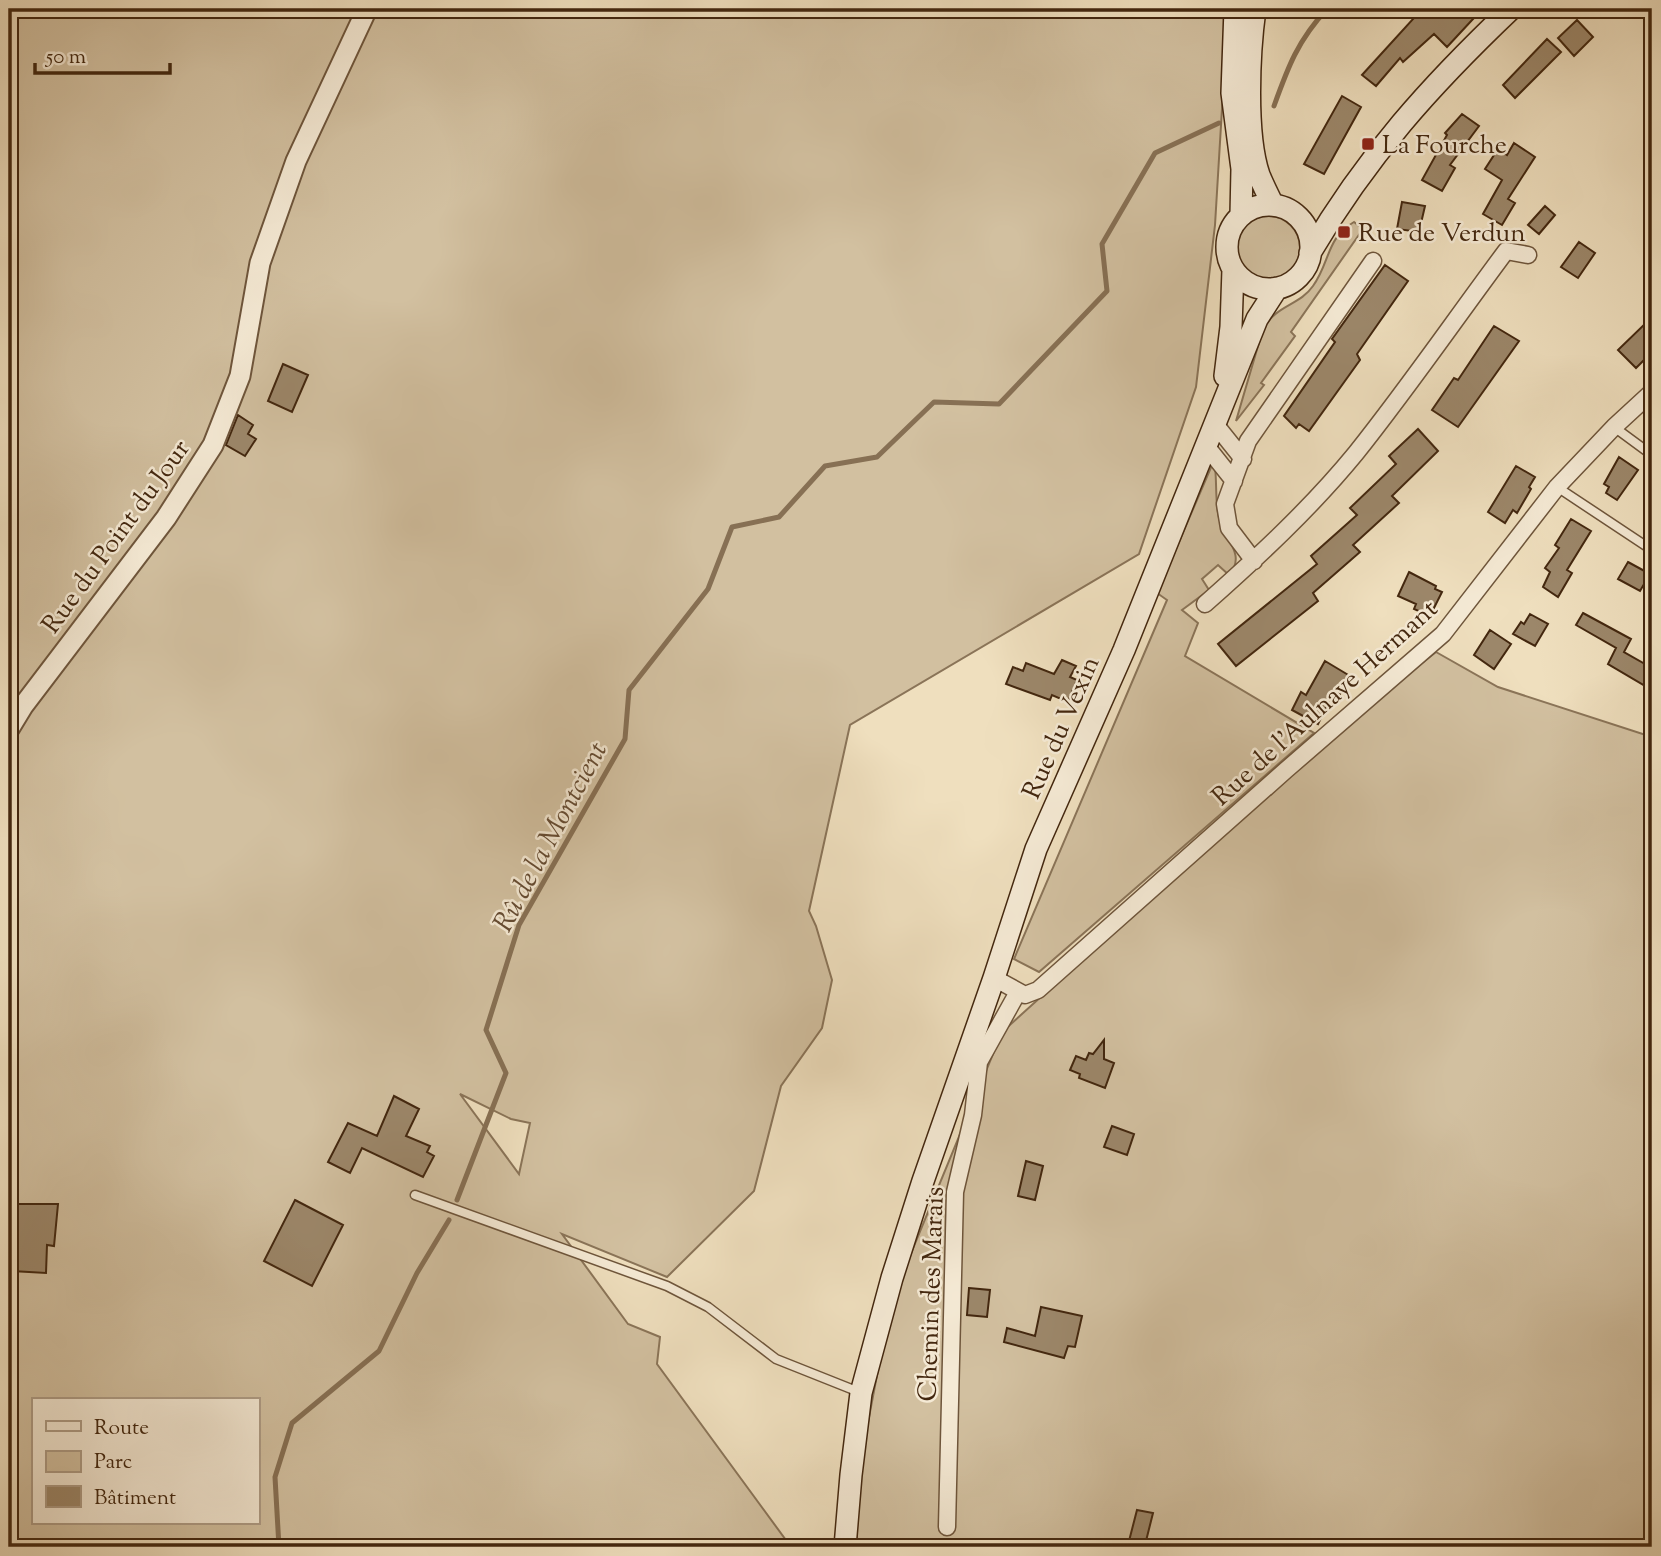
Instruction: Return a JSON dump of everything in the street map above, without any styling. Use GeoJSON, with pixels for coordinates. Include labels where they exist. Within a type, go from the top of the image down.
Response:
{"type":"FeatureCollection","features":[{"type":"Feature","properties":{"kind":"main road"},"geometry":{"type":"LineString","coordinates":[[1235,9],[1232,93],[1242,169],[1241,215]]}},
{"type":"Feature","properties":{"kind":"main road"},"geometry":{"type":"LineString","coordinates":[[1255,9],[1251,35],[1251,119],[1258,174],[1273,205]]}},
{"type":"Feature","properties":{"kind":"main road"},"geometry":{"type":"LineString","coordinates":[[1310,253],[1310,238],[1305,225],[1295,214],[1273,205],[1261,205],[1241,215],[1228,235],[1228,258],[1241,279],[1264,289],[1287,285],[1303,272],[1310,253],[1337,207],[1408,114],[1511,9]]}},
{"type":"Feature","properties":{"kind":"main road"},"geometry":{"type":"LineString","coordinates":[[1295,214],[1337,207]]}},
{"type":"Feature","properties":{"kind":"main road"},"geometry":{"type":"LineString","coordinates":[[1218,415],[1231,327],[1233,269]]}},
{"type":"Feature","properties":{"kind":"main road"},"geometry":{"type":"LineString","coordinates":[[1218,415],[1257,320],[1277,288]]}},
{"type":"Feature","properties":{"kind":"main road","name":"Rue du Vexin"},"geometry":{"type":"LineString","coordinates":[[845,1547],[862,1393],[892,1278],[968,1079],[994,978],[1036,849],[1124,650],[1218,415]]}},
{"type":"Feature","properties":{"kind":"street","name":"Rue du Point du Jour"},"geometry":{"type":"LineString","coordinates":[[9,729],[23,706],[166,518],[213,445],[240,376],[260,263],[291,173],[367,9]]}},
{"type":"Feature","properties":{"kind":"street"},"geometry":{"type":"LineString","coordinates":[[1205,604],[1254,561],[1355,454],[1506,251],[1528,256]]}},
{"type":"Feature","properties":{"kind":"street"},"geometry":{"type":"LineString","coordinates":[[1254,561],[1229,528],[1225,504],[1248,441],[1373,261]]}},
{"type":"Feature","properties":{"kind":"street","name":"Rue de l'Aulnaye Hermant"},"geometry":{"type":"LineString","coordinates":[[1018,992],[1025,995],[1038,990],[1443,634],[1557,487],[1614,427],[1652,392]]}},
{"type":"Feature","properties":{"kind":"street"},"geometry":{"type":"LineString","coordinates":[[1218,415],[1243,459]]}},
{"type":"Feature","properties":{"kind":"street"},"geometry":{"type":"LineString","coordinates":[[1207,447],[1234,481]]}},
{"type":"Feature","properties":{"kind":"street"},"geometry":{"type":"LineString","coordinates":[[994,978],[1018,992]]}},
{"type":"Feature","properties":{"kind":"street","name":"Chemin des Marais"},"geometry":{"type":"LineString","coordinates":[[947,1527],[955,1192],[973,1115],[968,1079],[1018,992]]}},
{"type":"Feature","properties":{"kind":"lane"},"geometry":{"type":"LineString","coordinates":[[1614,427],[1652,455]]}},
{"type":"Feature","properties":{"kind":"lane"},"geometry":{"type":"LineString","coordinates":[[1557,487],[1652,550]]}},
{"type":"Feature","properties":{"kind":"lane"},"geometry":{"type":"LineString","coordinates":[[415,1195],[667,1286],[708,1307],[776,1359],[862,1393]]}},
{"type":"Feature","properties":{"kind":"green space"},"geometry":{"type":"Polygon","coordinates":[[[9,9],[1228,9],[1215,225],[1196,387],[1139,554],[850,725],[809,911],[832,980],[822,1028],[781,1086],[754,1191],[667,1277],[562,1234],[628,1324],[660,1337],[657,1364],[791,1547],[9,1547],[9,9]],[[460,1094],[519,1174],[530,1123],[511,1119],[460,1094]]]}},
{"type":"Feature","properties":{"kind":"green space"},"geometry":{"type":"Polygon","coordinates":[[[1268,216],[1286,222],[1294,230],[1300,248],[1294,266],[1286,274],[1268,280],[1250,274],[1242,266],[1236,248],[1242,230],[1250,222],[1268,216]]]}},
{"type":"Feature","properties":{"kind":"green space"},"geometry":{"type":"Polygon","coordinates":[[[1354,222],[1363,229],[1291,332],[1295,336],[1261,383],[1264,385],[1236,421],[1263,329],[1275,315],[1301,298],[1313,286],[1333,243],[1345,228],[1354,222]]]}},
{"type":"Feature","properties":{"kind":"green space"},"geometry":{"type":"Polygon","coordinates":[[[1212,465],[1215,467],[1219,518],[1233,546],[1236,560],[1229,575],[1218,565],[1202,579],[1209,590],[1182,610],[1198,623],[1185,656],[1314,733],[1039,972],[1014,959],[1167,600],[1157,593],[1212,465]]]}},
{"type":"Feature","properties":{"kind":"green space"},"geometry":{"type":"Polygon","coordinates":[[[1436,652],[1498,687],[1652,737],[1652,1547],[856,1547],[861,1459],[891,1302],[1002,1032],[1330,736],[1436,652]]]}},
{"type":"Feature","properties":{"kind":"building"},"geometry":{"type":"Polygon","coordinates":[[[1408,9],[1462,9],[1473,19],[1447,47],[1434,34],[1403,62],[1400,58],[1376,86],[1362,75],[1414,18],[1408,9]]]}},
{"type":"Feature","properties":{"kind":"building"},"geometry":{"type":"Polygon","coordinates":[[[1577,20],[1593,37],[1574,56],[1558,38],[1577,20]]]}},
{"type":"Feature","properties":{"kind":"building"},"geometry":{"type":"Polygon","coordinates":[[[1547,39],[1561,52],[1515,98],[1503,85],[1547,39]]]}},
{"type":"Feature","properties":{"kind":"building"},"geometry":{"type":"Polygon","coordinates":[[[1342,96],[1361,107],[1324,174],[1304,164],[1342,96]]]}},
{"type":"Feature","properties":{"kind":"building"},"geometry":{"type":"Polygon","coordinates":[[[1462,114],[1479,126],[1450,165],[1455,168],[1442,191],[1422,180],[1447,135],[1445,133],[1462,114]]]}},
{"type":"Feature","properties":{"kind":"building"},"geometry":{"type":"Polygon","coordinates":[[[1514,143],[1535,157],[1508,199],[1515,203],[1502,225],[1483,214],[1502,180],[1485,169],[1498,149],[1507,155],[1514,143]]]}},
{"type":"Feature","properties":{"kind":"building"},"geometry":{"type":"Polygon","coordinates":[[[1402,202],[1425,206],[1419,232],[1397,229],[1402,202]]]}},
{"type":"Feature","properties":{"kind":"building"},"geometry":{"type":"Polygon","coordinates":[[[1545,206],[1555,215],[1539,234],[1528,225],[1545,206]]]}},
{"type":"Feature","properties":{"kind":"building"},"geometry":{"type":"Polygon","coordinates":[[[1579,242],[1595,253],[1578,278],[1561,267],[1579,242]]]}},
{"type":"Feature","properties":{"kind":"building"},"geometry":{"type":"Polygon","coordinates":[[[1385,265],[1408,281],[1357,354],[1360,360],[1309,431],[1299,424],[1296,428],[1284,416],[1335,342],[1332,339],[1385,265]]]}},
{"type":"Feature","properties":{"kind":"building"},"geometry":{"type":"Polygon","coordinates":[[[1652,317],[1652,352],[1636,368],[1618,350],[1652,317]]]}},
{"type":"Feature","properties":{"kind":"building"},"geometry":{"type":"Polygon","coordinates":[[[1494,326],[1519,341],[1458,427],[1432,410],[1454,378],[1458,380],[1494,326]]]}},
{"type":"Feature","properties":{"kind":"building"},"geometry":{"type":"Polygon","coordinates":[[[283,364],[308,375],[292,412],[268,401],[283,364]]]}},
{"type":"Feature","properties":{"kind":"building"},"geometry":{"type":"Polygon","coordinates":[[[238,415],[253,425],[248,434],[256,439],[245,456],[226,445],[238,415]]]}},
{"type":"Feature","properties":{"kind":"building"},"geometry":{"type":"Polygon","coordinates":[[[1418,429],[1438,451],[1392,496],[1399,503],[1353,545],[1360,552],[1313,593],[1318,601],[1236,666],[1218,644],[1317,564],[1311,556],[1357,515],[1350,508],[1396,464],[1389,456],[1418,429]]]}},
{"type":"Feature","properties":{"kind":"building"},"geometry":{"type":"Polygon","coordinates":[[[1619,457],[1638,470],[1617,500],[1606,493],[1609,487],[1604,484],[1619,457]]]}},
{"type":"Feature","properties":{"kind":"building"},"geometry":{"type":"Polygon","coordinates":[[[1516,466],[1535,477],[1517,513],[1513,510],[1505,523],[1488,512],[1516,466]]]}},
{"type":"Feature","properties":{"kind":"building"},"geometry":{"type":"Polygon","coordinates":[[[1571,519],[1591,531],[1567,570],[1572,573],[1558,597],[1543,587],[1550,572],[1545,568],[1559,548],[1555,545],[1571,519]]]}},
{"type":"Feature","properties":{"kind":"building"},"geometry":{"type":"Polygon","coordinates":[[[1628,562],[1650,574],[1640,591],[1618,579],[1628,562]]]}},
{"type":"Feature","properties":{"kind":"building"},"geometry":{"type":"Polygon","coordinates":[[[1409,572],[1442,592],[1430,616],[1414,609],[1416,604],[1398,596],[1409,572]]]}},
{"type":"Feature","properties":{"kind":"building"},"geometry":{"type":"Polygon","coordinates":[[[1583,613],[1631,639],[1624,652],[1652,668],[1652,678],[1647,687],[1608,664],[1616,648],[1576,625],[1583,613]]]}},
{"type":"Feature","properties":{"kind":"building"},"geometry":{"type":"Polygon","coordinates":[[[1530,614],[1548,624],[1535,646],[1513,634],[1530,614]]]}},
{"type":"Feature","properties":{"kind":"building"},"geometry":{"type":"Polygon","coordinates":[[[1490,630],[1511,644],[1494,669],[1474,655],[1490,630]]]}},
{"type":"Feature","properties":{"kind":"building"},"geometry":{"type":"Polygon","coordinates":[[[1062,660],[1076,666],[1070,677],[1077,680],[1068,702],[1052,695],[1050,700],[1006,684],[1013,667],[1023,671],[1026,663],[1054,674],[1062,660]]]}},
{"type":"Feature","properties":{"kind":"building"},"geometry":{"type":"Polygon","coordinates":[[[1325,661],[1350,676],[1340,694],[1334,691],[1318,724],[1292,710],[1301,692],[1306,695],[1325,661]]]}},
{"type":"Feature","properties":{"kind":"building"},"geometry":{"type":"Polygon","coordinates":[[[1104,1040],[1104,1059],[1114,1063],[1105,1088],[1079,1078],[1080,1074],[1070,1070],[1076,1056],[1086,1060],[1089,1053],[1093,1054],[1104,1040]]]}},
{"type":"Feature","properties":{"kind":"building"},"geometry":{"type":"Polygon","coordinates":[[[394,1096],[419,1109],[406,1136],[430,1146],[427,1152],[434,1156],[423,1177],[362,1148],[350,1173],[328,1162],[348,1123],[377,1136],[394,1096]]]}},
{"type":"Feature","properties":{"kind":"building"},"geometry":{"type":"Polygon","coordinates":[[[1112,1126],[1134,1134],[1127,1155],[1104,1147],[1112,1126]]]}},
{"type":"Feature","properties":{"kind":"building"},"geometry":{"type":"Polygon","coordinates":[[[1026,1161],[1043,1166],[1035,1200],[1018,1196],[1026,1161]]]}},
{"type":"Feature","properties":{"kind":"building"},"geometry":{"type":"Polygon","coordinates":[[[295,1200],[343,1225],[312,1286],[264,1261],[295,1200]]]}},
{"type":"Feature","properties":{"kind":"building"},"geometry":{"type":"Polygon","coordinates":[[[15,1204],[58,1204],[54,1246],[47,1245],[46,1273],[12,1271],[15,1204]]]}},
{"type":"Feature","properties":{"kind":"building"},"geometry":{"type":"Polygon","coordinates":[[[969,1288],[990,1290],[987,1317],[967,1315],[969,1288]]]}},
{"type":"Feature","properties":{"kind":"building"},"geometry":{"type":"Polygon","coordinates":[[[1041,1307],[1082,1316],[1075,1347],[1068,1346],[1064,1358],[1004,1342],[1007,1328],[1035,1336],[1041,1307]]]}},
{"type":"Feature","properties":{"kind":"building"},"geometry":{"type":"Polygon","coordinates":[[[1137,1510],[1153,1513],[1145,1545],[1129,1541],[1137,1510]]]}},
{"type":"Feature","properties":{"kind":"waterway","name":"Rû de la Montcient"},"geometry":{"type":"LineString","coordinates":[[1274,106],[1295,54],[1308,32],[1327,9]]}},
{"type":"Feature","properties":{"kind":"waterway","name":"Rû de la Montcient"},"geometry":{"type":"LineString","coordinates":[[457,1200],[506,1073],[486,1030],[519,925],[625,739],[629,690],[708,589],[732,527],[779,517],[825,466],[877,457],[934,402],[999,404],[1107,291],[1102,244],[1155,153],[1219,123]]}},
{"type":"Feature","properties":{"kind":"waterway","name":"Rû de la Montcient"},"geometry":{"type":"LineString","coordinates":[[279,1547],[275,1477],[292,1423],[379,1351],[417,1273],[449,1220]]}},
{"type":"Feature","properties":{"kind":"place","name":"La Fourche"},"geometry":{"type":"Point","coordinates":[1368,144]}},
{"type":"Feature","properties":{"kind":"place","name":"Rue de Verdun"},"geometry":{"type":"Point","coordinates":[1344,232]}}]}
